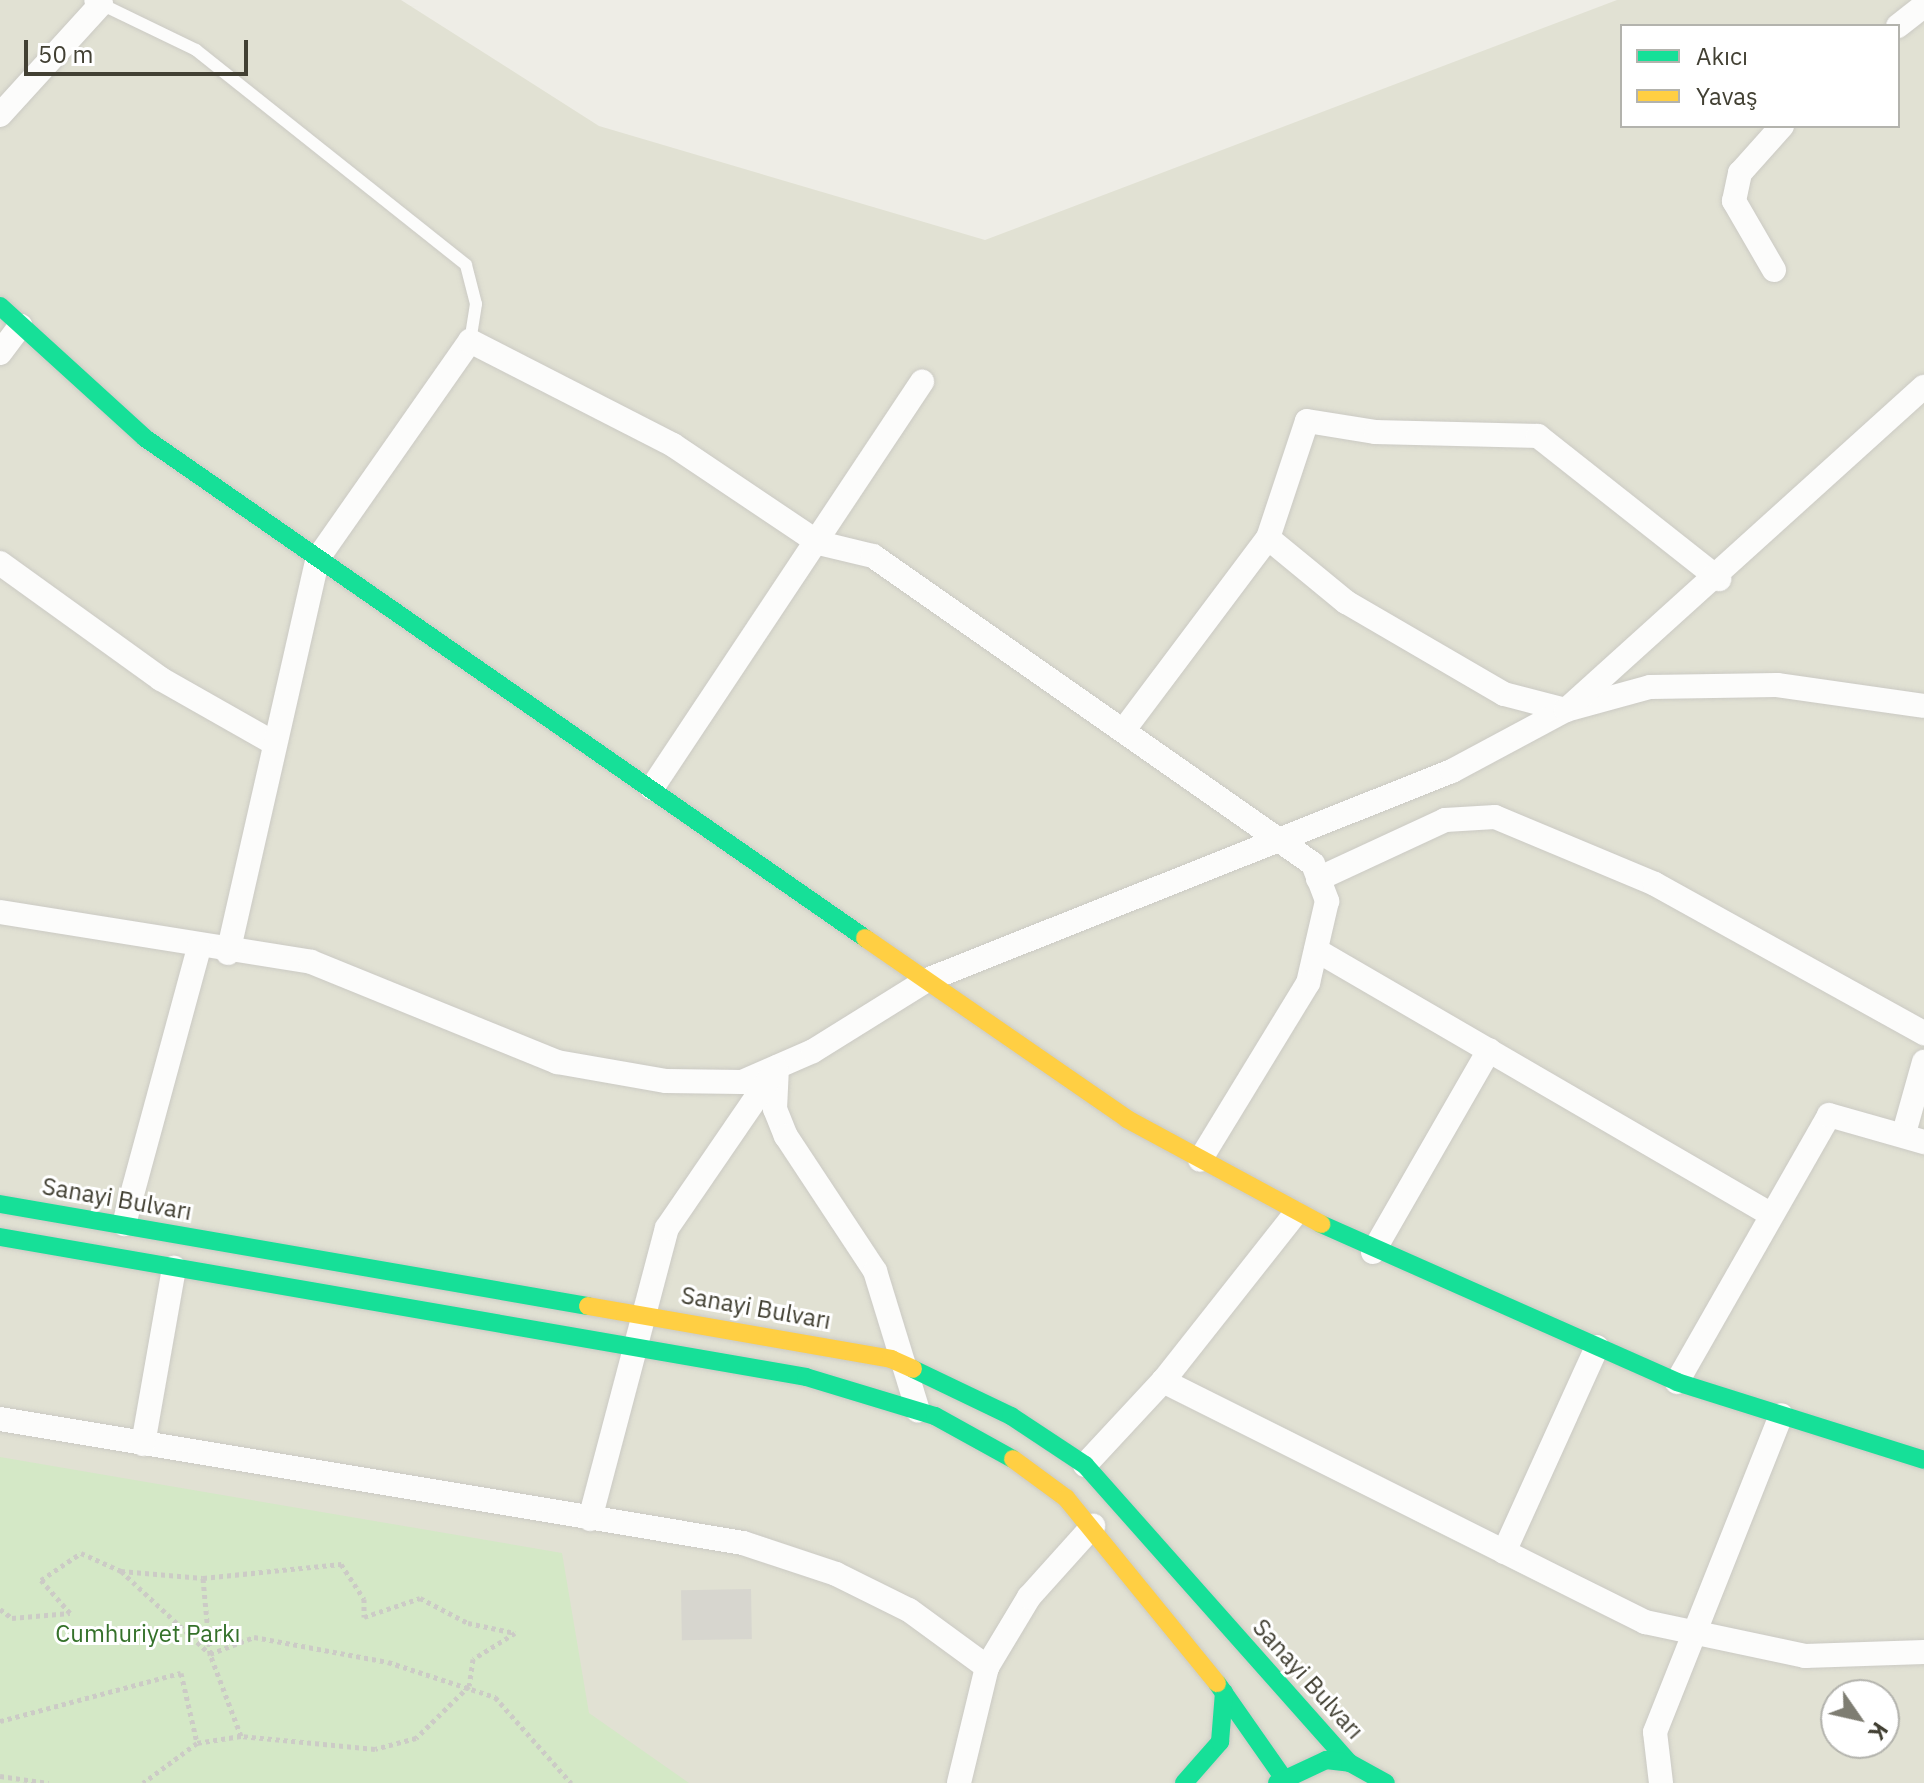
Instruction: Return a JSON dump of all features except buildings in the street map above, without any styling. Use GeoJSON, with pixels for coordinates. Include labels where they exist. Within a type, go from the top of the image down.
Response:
{"type":"FeatureCollection","features":[{"type":"Feature","properties":{"kind":"main road"},"geometry":{"type":"LineString","coordinates":[[0,306],[145,438],[1127,1119],[1295,1214],[1373,1252],[1677,1382],[1924,1460]]}},
{"type":"Feature","properties":{"kind":"main road","name":"Sanayi Bulvarı"},"geometry":{"type":"LineString","coordinates":[[0,1204],[643,1312],[904,1365],[1011,1416],[1085,1465],[1350,1763]]}},
{"type":"Feature","properties":{"kind":"main road"},"geometry":{"type":"LineString","coordinates":[[0,1237],[806,1377],[918,1411],[1005,1453],[1093,1526],[1224,1692],[1279,1780],[1326,1760],[1350,1763],[1386,1783]]}},
{"type":"Feature","properties":{"kind":"main road"},"geometry":{"type":"LineString","coordinates":[[1184,1783],[1220,1742],[1224,1692]]}},
{"type":"Feature","properties":{"kind":"street"},"geometry":{"type":"LineString","coordinates":[[0,115],[98,2]]}},
{"type":"Feature","properties":{"kind":"street"},"geometry":{"type":"LineString","coordinates":[[1900,24],[1924,6]]}},
{"type":"Feature","properties":{"kind":"street"},"geometry":{"type":"LineString","coordinates":[[1774,270],[1734,201],[1740,173],[1780,128]]}},
{"type":"Feature","properties":{"kind":"street"},"geometry":{"type":"LineString","coordinates":[[0,353],[20,326]]}},
{"type":"Feature","properties":{"kind":"street"},"geometry":{"type":"LineString","coordinates":[[228,953],[272,742],[318,558],[470,341],[673,445],[819,543],[873,556],[1285,839],[1318,879],[1327,901],[1308,983],[1200,1160]]}},
{"type":"Feature","properties":{"kind":"street"},"geometry":{"type":"LineString","coordinates":[[652,788],[819,543],[922,381]]}},
{"type":"Feature","properties":{"kind":"street"},"geometry":{"type":"LineString","coordinates":[[0,912],[228,953],[311,962],[374,982],[557,1062],[666,1081],[742,1082],[777,1067],[927,980],[1452,771],[1566,710],[1719,579],[1924,387]]}},
{"type":"Feature","properties":{"kind":"street"},"geometry":{"type":"LineString","coordinates":[[1126,727],[1268,538],[1307,421],[1376,432],[1538,436],[1719,579]]}},
{"type":"Feature","properties":{"kind":"street"},"geometry":{"type":"LineString","coordinates":[[1268,538],[1346,602],[1504,694],[1566,710],[1650,687],[1777,685],[1924,706]]}},
{"type":"Feature","properties":{"kind":"street"},"geometry":{"type":"LineString","coordinates":[[0,563],[161,679],[272,742]]}},
{"type":"Feature","properties":{"kind":"street"},"geometry":{"type":"LineString","coordinates":[[1318,879],[1445,820],[1495,817],[1655,884],[1924,1033]]}},
{"type":"Feature","properties":{"kind":"street"},"geometry":{"type":"LineString","coordinates":[[124,1224],[199,948]]}},
{"type":"Feature","properties":{"kind":"street"},"geometry":{"type":"LineString","coordinates":[[1316,950],[1770,1214]]}},
{"type":"Feature","properties":{"kind":"street"},"geometry":{"type":"LineString","coordinates":[[1373,1252],[1489,1050]]}},
{"type":"Feature","properties":{"kind":"street"},"geometry":{"type":"LineString","coordinates":[[1677,1382],[1829,1115],[1914,1138],[1924,1062]]}},
{"type":"Feature","properties":{"kind":"street"},"geometry":{"type":"LineString","coordinates":[[590,1519],[631,1347],[667,1228],[777,1067]]}},
{"type":"Feature","properties":{"kind":"street"},"geometry":{"type":"LineString","coordinates":[[777,1067],[775,1109],[786,1136],[875,1271],[918,1411]]}},
{"type":"Feature","properties":{"kind":"street"},"geometry":{"type":"LineString","coordinates":[[1085,1465],[1163,1381],[1295,1214]]}},
{"type":"Feature","properties":{"kind":"street"},"geometry":{"type":"LineString","coordinates":[[143,1444],[174,1268]]}},
{"type":"Feature","properties":{"kind":"street"},"geometry":{"type":"LineString","coordinates":[[1504,1552],[1597,1347]]}},
{"type":"Feature","properties":{"kind":"street"},"geometry":{"type":"LineString","coordinates":[[1163,1381],[1645,1622],[1805,1656],[1924,1652]]}},
{"type":"Feature","properties":{"kind":"street"},"geometry":{"type":"LineString","coordinates":[[1661,1783],[1655,1732],[1691,1632],[1781,1415]]}},
{"type":"Feature","properties":{"kind":"street"},"geometry":{"type":"LineString","coordinates":[[0,1419],[743,1543],[836,1574],[909,1610],[987,1667]]}},
{"type":"Feature","properties":{"kind":"street"},"geometry":{"type":"LineString","coordinates":[[959,1783],[987,1667],[1029,1597],[1093,1526]]}},
{"type":"Feature","properties":{"kind":"lane"},"geometry":{"type":"LineString","coordinates":[[98,2],[196,50],[466,265],[476,304],[470,341]]}},
{"type":"Feature","properties":{"kind":"path"},"geometry":{"type":"LineString","coordinates":[[0,1609],[12,1618],[70,1613],[41,1580],[81,1553],[121,1571],[210,1654]]}},
{"type":"Feature","properties":{"kind":"path"},"geometry":{"type":"LineString","coordinates":[[121,1571],[203,1578],[341,1564],[364,1599],[364,1617],[420,1598],[468,1623],[515,1633],[473,1659],[469,1686],[416,1738],[375,1749],[241,1736],[197,1743],[143,1783]]}},
{"type":"Feature","properties":{"kind":"path"},"geometry":{"type":"LineString","coordinates":[[203,1578],[210,1654],[241,1736]]}},
{"type":"Feature","properties":{"kind":"path"},"geometry":{"type":"LineString","coordinates":[[210,1654],[254,1637],[469,1686],[495,1697],[571,1783]]}},
{"type":"Feature","properties":{"kind":"path"},"geometry":{"type":"LineString","coordinates":[[0,1721],[181,1673],[197,1743]]}},
{"type":"Feature","properties":{"kind":"path"},"geometry":{"type":"LineString","coordinates":[[0,1776],[48,1783]]}},
{"type":"Feature","properties":{"kind":"shaded area"},"geometry":{"type":"Polygon","coordinates":[[[0,0],[401,0],[599,126],[985,240],[1617,0],[1924,0],[1924,1783],[0,1783],[0,0]]]}},
{"type":"Feature","properties":{"kind":"green space","name":"Cumhuriyet Parkı"},"geometry":{"type":"Polygon","coordinates":[[[0,1457],[562,1553],[589,1713],[689,1783],[0,1783],[0,1457]]]}},
{"type":"Feature","properties":{"kind":"traffic: fast"},"geometry":{"type":"LineString","coordinates":[[0,306],[145,438],[865,938]]}},
{"type":"Feature","properties":{"kind":"traffic: fast"},"geometry":{"type":"LineString","coordinates":[[0,1204],[588,1306]]}},
{"type":"Feature","properties":{"kind":"traffic: fast"},"geometry":{"type":"LineString","coordinates":[[1321,1224],[1677,1382],[1924,1460]]}},
{"type":"Feature","properties":{"kind":"traffic: fast"},"geometry":{"type":"LineString","coordinates":[[0,1237],[806,1377],[935,1416],[1013,1459]]}},
{"type":"Feature","properties":{"kind":"traffic: fast"},"geometry":{"type":"LineString","coordinates":[[913,1369],[1011,1416],[1085,1465],[1350,1763]]}},
{"type":"Feature","properties":{"kind":"traffic: fast"},"geometry":{"type":"LineString","coordinates":[[1217,1683],[1282,1776]]}},
{"type":"Feature","properties":{"kind":"traffic: fast"},"geometry":{"type":"LineString","coordinates":[[1184,1783],[1220,1742],[1224,1692]]}},
{"type":"Feature","properties":{"kind":"traffic: fast"},"geometry":{"type":"LineString","coordinates":[[1277,1783],[1326,1760],[1350,1763],[1386,1783]]}},
{"type":"Feature","properties":{"kind":"traffic: slow"},"geometry":{"type":"LineString","coordinates":[[865,938],[1127,1119],[1321,1224]]}},
{"type":"Feature","properties":{"kind":"traffic: slow"},"geometry":{"type":"LineString","coordinates":[[588,1306],[891,1359],[913,1369]]}},
{"type":"Feature","properties":{"kind":"traffic: slow"},"geometry":{"type":"LineString","coordinates":[[1013,1459],[1066,1498],[1217,1683]]}}]}
